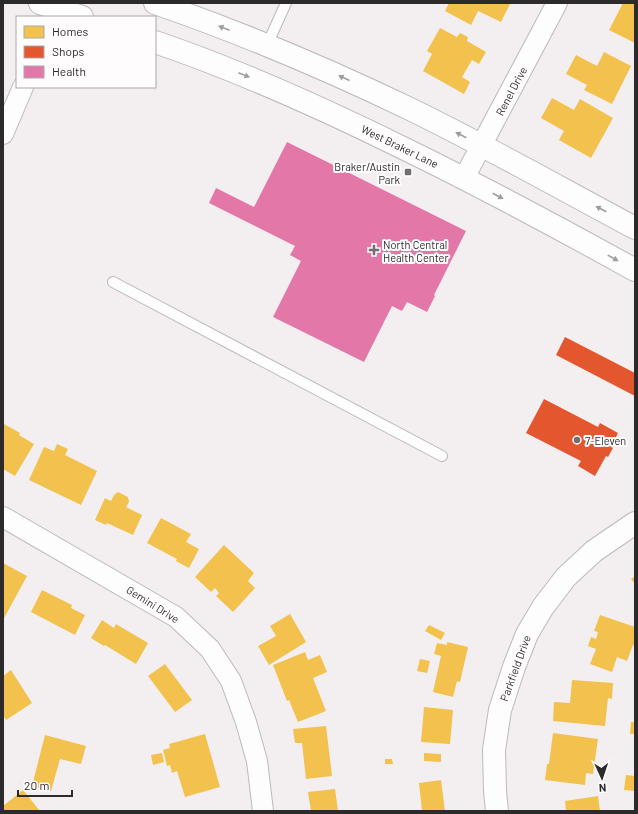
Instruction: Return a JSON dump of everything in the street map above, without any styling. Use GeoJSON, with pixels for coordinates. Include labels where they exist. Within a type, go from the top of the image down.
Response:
{"type":"FeatureCollection","features":[{"type":"Feature","properties":{"kind":"main road"},"geometry":{"type":"LineString","coordinates":[[155,3],[195,16],[341,77],[481,146],[635,228]]}},
{"type":"Feature","properties":{"kind":"main road"},"geometry":{"type":"LineString","coordinates":[[44,7],[78,16]]}},
{"type":"Feature","properties":{"kind":"main road","name":"West Braker Lane"},"geometry":{"type":"LineString","coordinates":[[156,42],[271,86],[346,120],[464,178],[635,270]]}},
{"type":"Feature","properties":{"kind":"main road","name":"Parkfield Drive"},"geometry":{"type":"LineString","coordinates":[[497,811],[494,750],[500,710],[514,667],[527,634],[543,607],[566,577],[594,551],[635,523]]}},
{"type":"Feature","properties":{"kind":"street","name":"Renel Drive"},"geometry":{"type":"LineString","coordinates":[[464,178],[556,3]]}},
{"type":"Feature","properties":{"kind":"street"},"geometry":{"type":"LineString","coordinates":[[3,134],[24,88]]}},
{"type":"Feature","properties":{"kind":"street","name":"Gemini Drive"},"geometry":{"type":"LineString","coordinates":[[3,517],[176,617],[210,650],[231,681],[246,722],[257,762],[263,811]]}},
{"type":"Feature","properties":{"kind":"lane"},"geometry":{"type":"LineString","coordinates":[[267,45],[286,3]]}},
{"type":"Feature","properties":{"kind":"lane"},"geometry":{"type":"LineString","coordinates":[[113,282],[442,456]]}},
{"type":"Feature","properties":{"kind":"building: Homes"},"geometry":{"type":"Polygon","coordinates":[[[449,3],[510,4],[501,22],[478,11],[471,25],[445,11],[449,3]]]}},
{"type":"Feature","properties":{"kind":"building: Homes"},"geometry":{"type":"Polygon","coordinates":[[[623,3],[635,3],[635,43],[609,30],[623,3]]]}},
{"type":"Feature","properties":{"kind":"building: Homes"},"geometry":{"type":"Polygon","coordinates":[[[440,28],[457,37],[460,33],[468,37],[467,41],[486,52],[479,64],[472,60],[462,77],[470,82],[464,94],[423,71],[432,54],[427,51],[440,28]]]}},
{"type":"Feature","properties":{"kind":"building: Homes"},"geometry":{"type":"Polygon","coordinates":[[[604,52],[631,66],[612,104],[584,90],[587,85],[566,74],[576,55],[597,66],[604,52]]]}},
{"type":"Feature","properties":{"kind":"building: Homes"},"geometry":{"type":"Polygon","coordinates":[[[552,98],[574,110],[580,99],[613,118],[591,158],[559,140],[564,131],[541,118],[552,98]]]}},
{"type":"Feature","properties":{"kind":"building: Homes"},"geometry":{"type":"Polygon","coordinates":[[[4,424],[20,433],[19,435],[34,444],[15,476],[3,469],[4,424]]]}},
{"type":"Feature","properties":{"kind":"building: Homes"},"geometry":{"type":"Polygon","coordinates":[[[57,444],[68,449],[65,455],[97,471],[81,505],[29,480],[44,447],[54,451],[57,444]]]}},
{"type":"Feature","properties":{"kind":"building: Homes"},"geometry":{"type":"Polygon","coordinates":[[[118,492],[128,497],[129,502],[126,507],[142,515],[133,535],[107,523],[106,525],[95,520],[105,498],[111,501],[114,495],[118,492]]]}},
{"type":"Feature","properties":{"kind":"building: Homes"},"geometry":{"type":"Polygon","coordinates":[[[161,518],[191,534],[186,542],[199,549],[189,568],[176,561],[177,559],[147,543],[161,518]]]}},
{"type":"Feature","properties":{"kind":"building: Homes"},"geometry":{"type":"Polygon","coordinates":[[[224,545],[254,573],[248,581],[255,588],[233,612],[216,596],[219,593],[215,588],[211,592],[195,577],[224,545]]]}},
{"type":"Feature","properties":{"kind":"building: Homes"},"geometry":{"type":"Polygon","coordinates":[[[3,563],[27,576],[3,620],[3,563]]]}},
{"type":"Feature","properties":{"kind":"building: Homes"},"geometry":{"type":"Polygon","coordinates":[[[635,576],[635,584],[631,579],[635,576]]]}},
{"type":"Feature","properties":{"kind":"building: Homes"},"geometry":{"type":"Polygon","coordinates":[[[42,590],[72,605],[71,608],[85,615],[75,635],[31,612],[42,590]]]}},
{"type":"Feature","properties":{"kind":"building: Homes"},"geometry":{"type":"Polygon","coordinates":[[[290,614],[306,642],[269,665],[258,646],[276,636],[270,626],[290,614]]]}},
{"type":"Feature","properties":{"kind":"building: Homes"},"geometry":{"type":"Polygon","coordinates":[[[600,615],[635,627],[635,646],[633,645],[627,661],[617,657],[612,672],[590,664],[596,649],[588,646],[591,637],[596,639],[598,632],[594,631],[600,615]]]}},
{"type":"Feature","properties":{"kind":"building: Homes"},"geometry":{"type":"Polygon","coordinates":[[[102,620],[114,628],[116,624],[148,643],[136,664],[91,638],[102,620]]]}},
{"type":"Feature","properties":{"kind":"building: Homes"},"geometry":{"type":"Polygon","coordinates":[[[429,625],[445,633],[441,640],[425,631],[429,625]]]}},
{"type":"Feature","properties":{"kind":"building: Homes"},"geometry":{"type":"Polygon","coordinates":[[[447,642],[468,647],[460,682],[457,681],[453,697],[433,692],[441,656],[434,654],[437,643],[447,645],[447,642]]]}},
{"type":"Feature","properties":{"kind":"building: Homes"},"geometry":{"type":"Polygon","coordinates":[[[305,652],[308,660],[320,655],[327,672],[313,678],[326,711],[298,722],[289,700],[287,701],[273,665],[305,652]]]}},
{"type":"Feature","properties":{"kind":"building: Homes"},"geometry":{"type":"Polygon","coordinates":[[[420,659],[430,661],[427,673],[417,671],[420,659]]]}},
{"type":"Feature","properties":{"kind":"building: Homes"},"geometry":{"type":"Polygon","coordinates":[[[165,664],[192,700],[175,712],[148,676],[165,664]]]}},
{"type":"Feature","properties":{"kind":"building: Homes"},"geometry":{"type":"Polygon","coordinates":[[[11,670],[32,703],[6,720],[3,715],[3,676],[11,670]]]}},
{"type":"Feature","properties":{"kind":"building: Homes"},"geometry":{"type":"Polygon","coordinates":[[[572,680],[613,683],[612,699],[608,698],[605,726],[553,721],[554,702],[570,703],[572,680]]]}},
{"type":"Feature","properties":{"kind":"building: Homes"},"geometry":{"type":"Polygon","coordinates":[[[424,707],[453,710],[450,744],[421,742],[424,707]]]}},
{"type":"Feature","properties":{"kind":"building: Homes"},"geometry":{"type":"Polygon","coordinates":[[[631,722],[635,722],[635,734],[630,734],[631,722]]]}},
{"type":"Feature","properties":{"kind":"building: Homes"},"geometry":{"type":"Polygon","coordinates":[[[326,726],[332,776],[306,779],[302,743],[295,743],[293,729],[326,726]]]}},
{"type":"Feature","properties":{"kind":"building: Homes"},"geometry":{"type":"Polygon","coordinates":[[[553,733],[598,739],[593,774],[586,773],[585,785],[545,780],[547,764],[549,764],[553,733]]]}},
{"type":"Feature","properties":{"kind":"building: Homes"},"geometry":{"type":"Polygon","coordinates":[[[205,734],[220,787],[185,797],[177,771],[172,773],[170,765],[167,766],[163,750],[170,748],[169,744],[205,734]]]}},
{"type":"Feature","properties":{"kind":"building: Homes"},"geometry":{"type":"Polygon","coordinates":[[[45,735],[86,746],[81,764],[60,759],[51,791],[32,786],[45,735]]]}},
{"type":"Feature","properties":{"kind":"building: Homes"},"geometry":{"type":"Polygon","coordinates":[[[162,753],[164,762],[153,765],[151,755],[162,753]]]}},
{"type":"Feature","properties":{"kind":"building: Homes"},"geometry":{"type":"Polygon","coordinates":[[[424,753],[441,754],[441,762],[424,761],[424,753]]]}},
{"type":"Feature","properties":{"kind":"building: Homes"},"geometry":{"type":"Polygon","coordinates":[[[385,759],[392,759],[393,764],[385,764],[385,759]]]}},
{"type":"Feature","properties":{"kind":"building: Homes"},"geometry":{"type":"Polygon","coordinates":[[[626,775],[635,776],[635,791],[624,790],[626,775]]]}},
{"type":"Feature","properties":{"kind":"building: Homes"},"geometry":{"type":"Polygon","coordinates":[[[441,780],[445,811],[422,811],[419,783],[441,780]]]}},
{"type":"Feature","properties":{"kind":"building: Homes"},"geometry":{"type":"Polygon","coordinates":[[[335,789],[338,811],[311,811],[308,792],[335,789]]]}},
{"type":"Feature","properties":{"kind":"building: Homes"},"geometry":{"type":"Polygon","coordinates":[[[23,790],[40,811],[3,811],[3,806],[23,790]]]}},
{"type":"Feature","properties":{"kind":"building: Homes"},"geometry":{"type":"Polygon","coordinates":[[[598,796],[600,811],[566,811],[565,801],[598,796]]]}},
{"type":"Feature","properties":{"kind":"building: Shops"},"geometry":{"type":"Polygon","coordinates":[[[565,337],[635,373],[635,396],[556,355],[565,337]]]}},
{"type":"Feature","properties":{"kind":"building: Shops","name":"7-Eleven"},"geometry":{"type":"Polygon","coordinates":[[[544,399],[598,427],[600,423],[618,433],[611,447],[613,448],[608,457],[606,456],[595,476],[578,466],[581,461],[526,433],[544,399]]]}},
{"type":"Feature","properties":{"kind":"building: Health","name":"North Central Health Center"},"geometry":{"type":"Polygon","coordinates":[[[287,142],[466,231],[427,312],[407,302],[402,311],[392,306],[364,362],[273,317],[301,261],[290,255],[295,246],[209,203],[216,188],[254,207],[287,142]]]}},
{"type":"Feature","properties":{"kind":"place","name":"Braker/Austin Park"},"geometry":{"type":"Point","coordinates":[408,172]}},
{"type":"Feature","properties":{"kind":"place","name":"North Central Health Center"},"geometry":{"type":"Point","coordinates":[374,250]}},
{"type":"Feature","properties":{"kind":"place","name":"7-Eleven"},"geometry":{"type":"Point","coordinates":[577,440]}}]}
